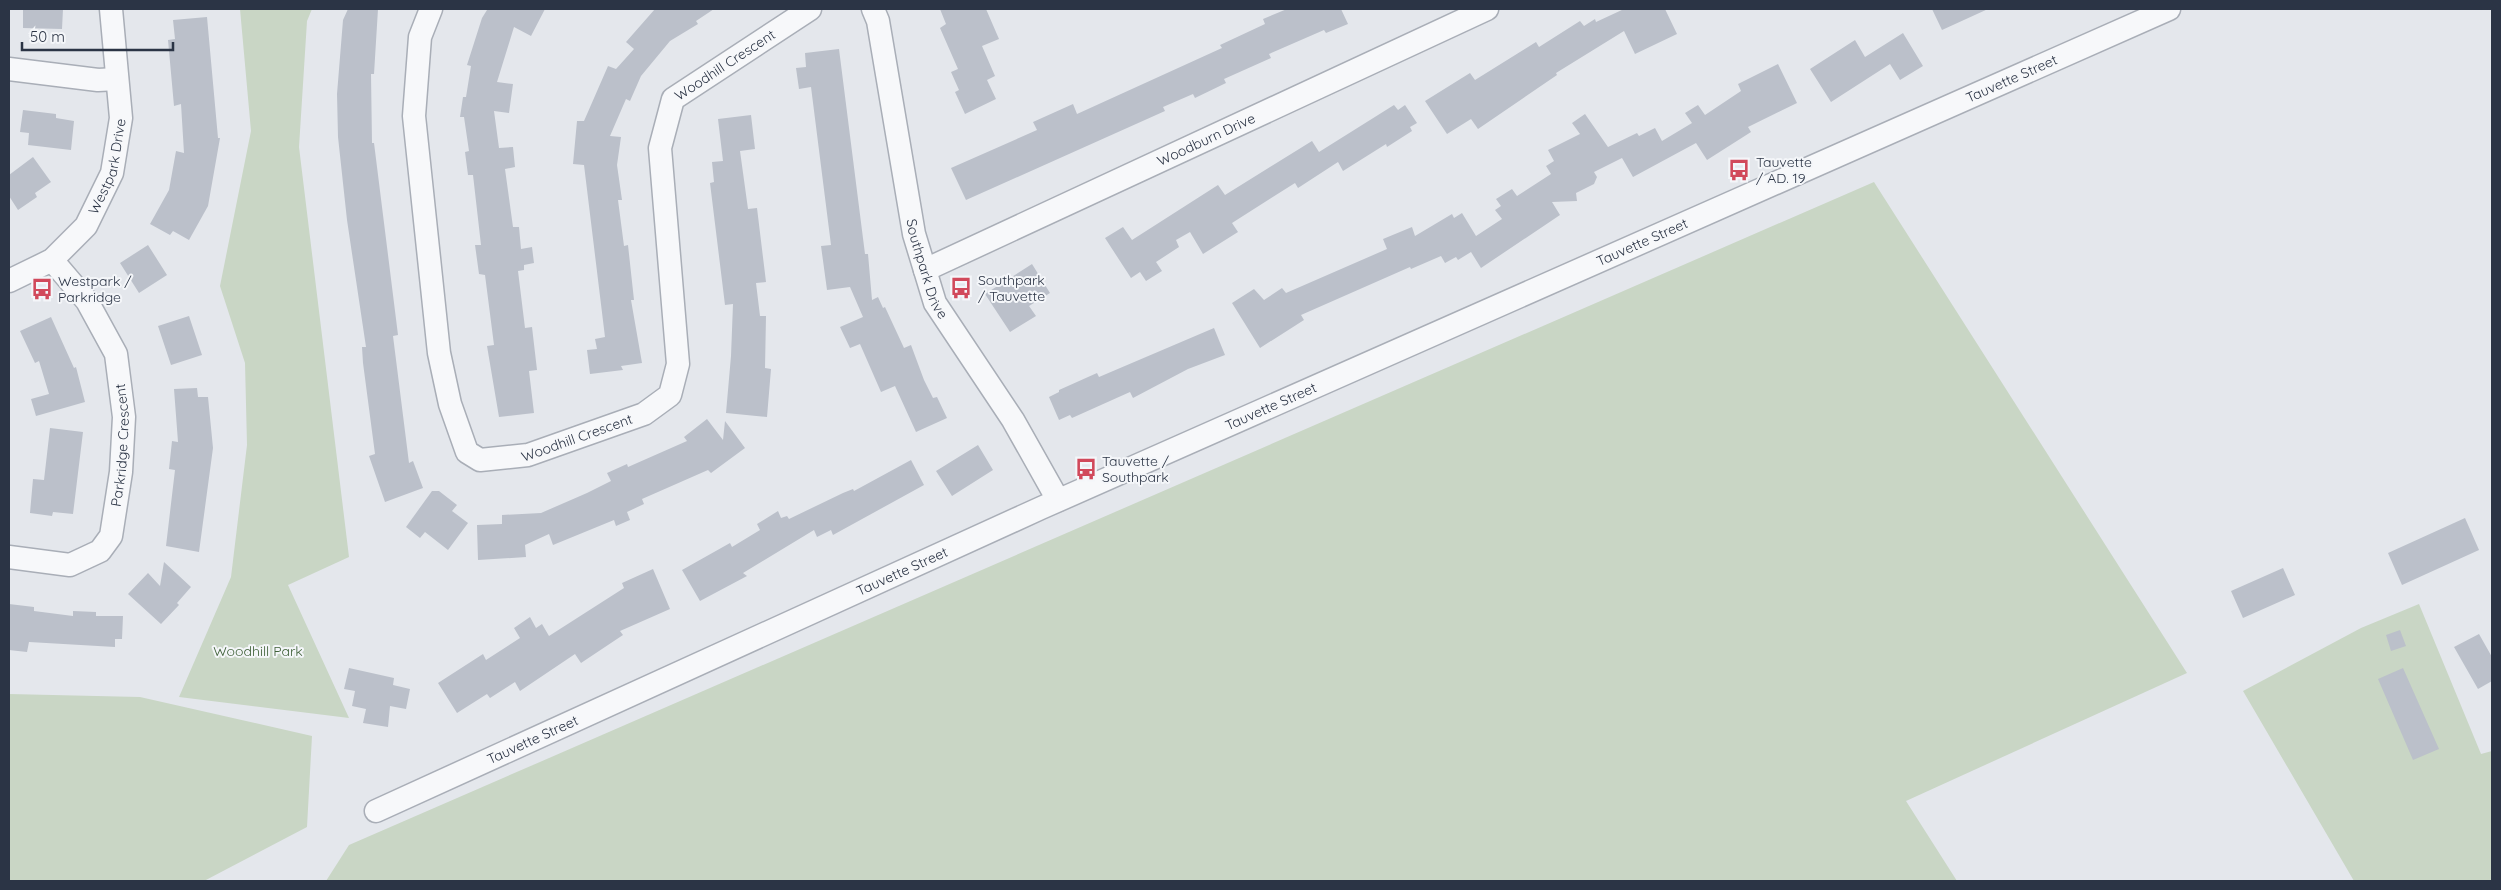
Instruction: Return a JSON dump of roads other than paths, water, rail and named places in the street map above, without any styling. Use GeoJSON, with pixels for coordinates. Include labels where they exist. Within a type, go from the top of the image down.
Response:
{"type":"FeatureCollection","features":[{"type":"Feature","properties":{"kind":"street","name":"Westpark Drive"},"geometry":{"type":"LineString","coordinates":[[9,281],[52,260],[86,226],[112,173],[121,118],[111,9]]}},
{"type":"Feature","properties":{"kind":"street","name":"Woodhill Crescent"},"geometry":{"type":"LineString","coordinates":[[431,9],[420,37],[414,116],[439,353],[450,404],[467,452],[480,460],[528,455],[644,414],[670,395],[678,364],[660,148],[673,99],[810,9]]}},
{"type":"Feature","properties":{"kind":"street","name":"Southpark Drive"},"geometry":{"type":"LineString","coordinates":[[873,9],[878,21],[914,234],[935,303],[1013,420],[1058,500]]}},
{"type":"Feature","properties":{"kind":"street","name":"Woodburn Drive"},"geometry":{"type":"LineString","coordinates":[[925,270],[1487,9]]}},
{"type":"Feature","properties":{"kind":"street","name":"Tauvette Street"},"geometry":{"type":"LineString","coordinates":[[376,811],[1058,500],[2169,9]]}},
{"type":"Feature","properties":{"kind":"street"},"geometry":{"type":"LineString","coordinates":[[9,68],[98,80],[117,79]]}},
{"type":"Feature","properties":{"kind":"street","name":"Parkridge Crescent"},"geometry":{"type":"LineString","coordinates":[[9,557],[70,565],[100,551],[111,536],[121,472],[124,417],[116,354],[87,301],[52,260]]}},
{"type":"Feature","properties":{"kind":"place","name":"Tauvette / AD. 19"},"geometry":{"type":"Point","coordinates":[1739,170]}},
{"type":"Feature","properties":{"kind":"place","name":"Southpark / Tauvette"},"geometry":{"type":"Point","coordinates":[961,288]}},
{"type":"Feature","properties":{"kind":"place","name":"Westpark / Parkridge"},"geometry":{"type":"Point","coordinates":[42,289]}},
{"type":"Feature","properties":{"kind":"place","name":"Tauvette / Southpark"},"geometry":{"type":"Point","coordinates":[1086,469]}},
{"type":"Feature","properties":{"kind":"park label","name":"Woodhill Park"},"geometry":{"type":"Point","coordinates":[258,651]}}]}
